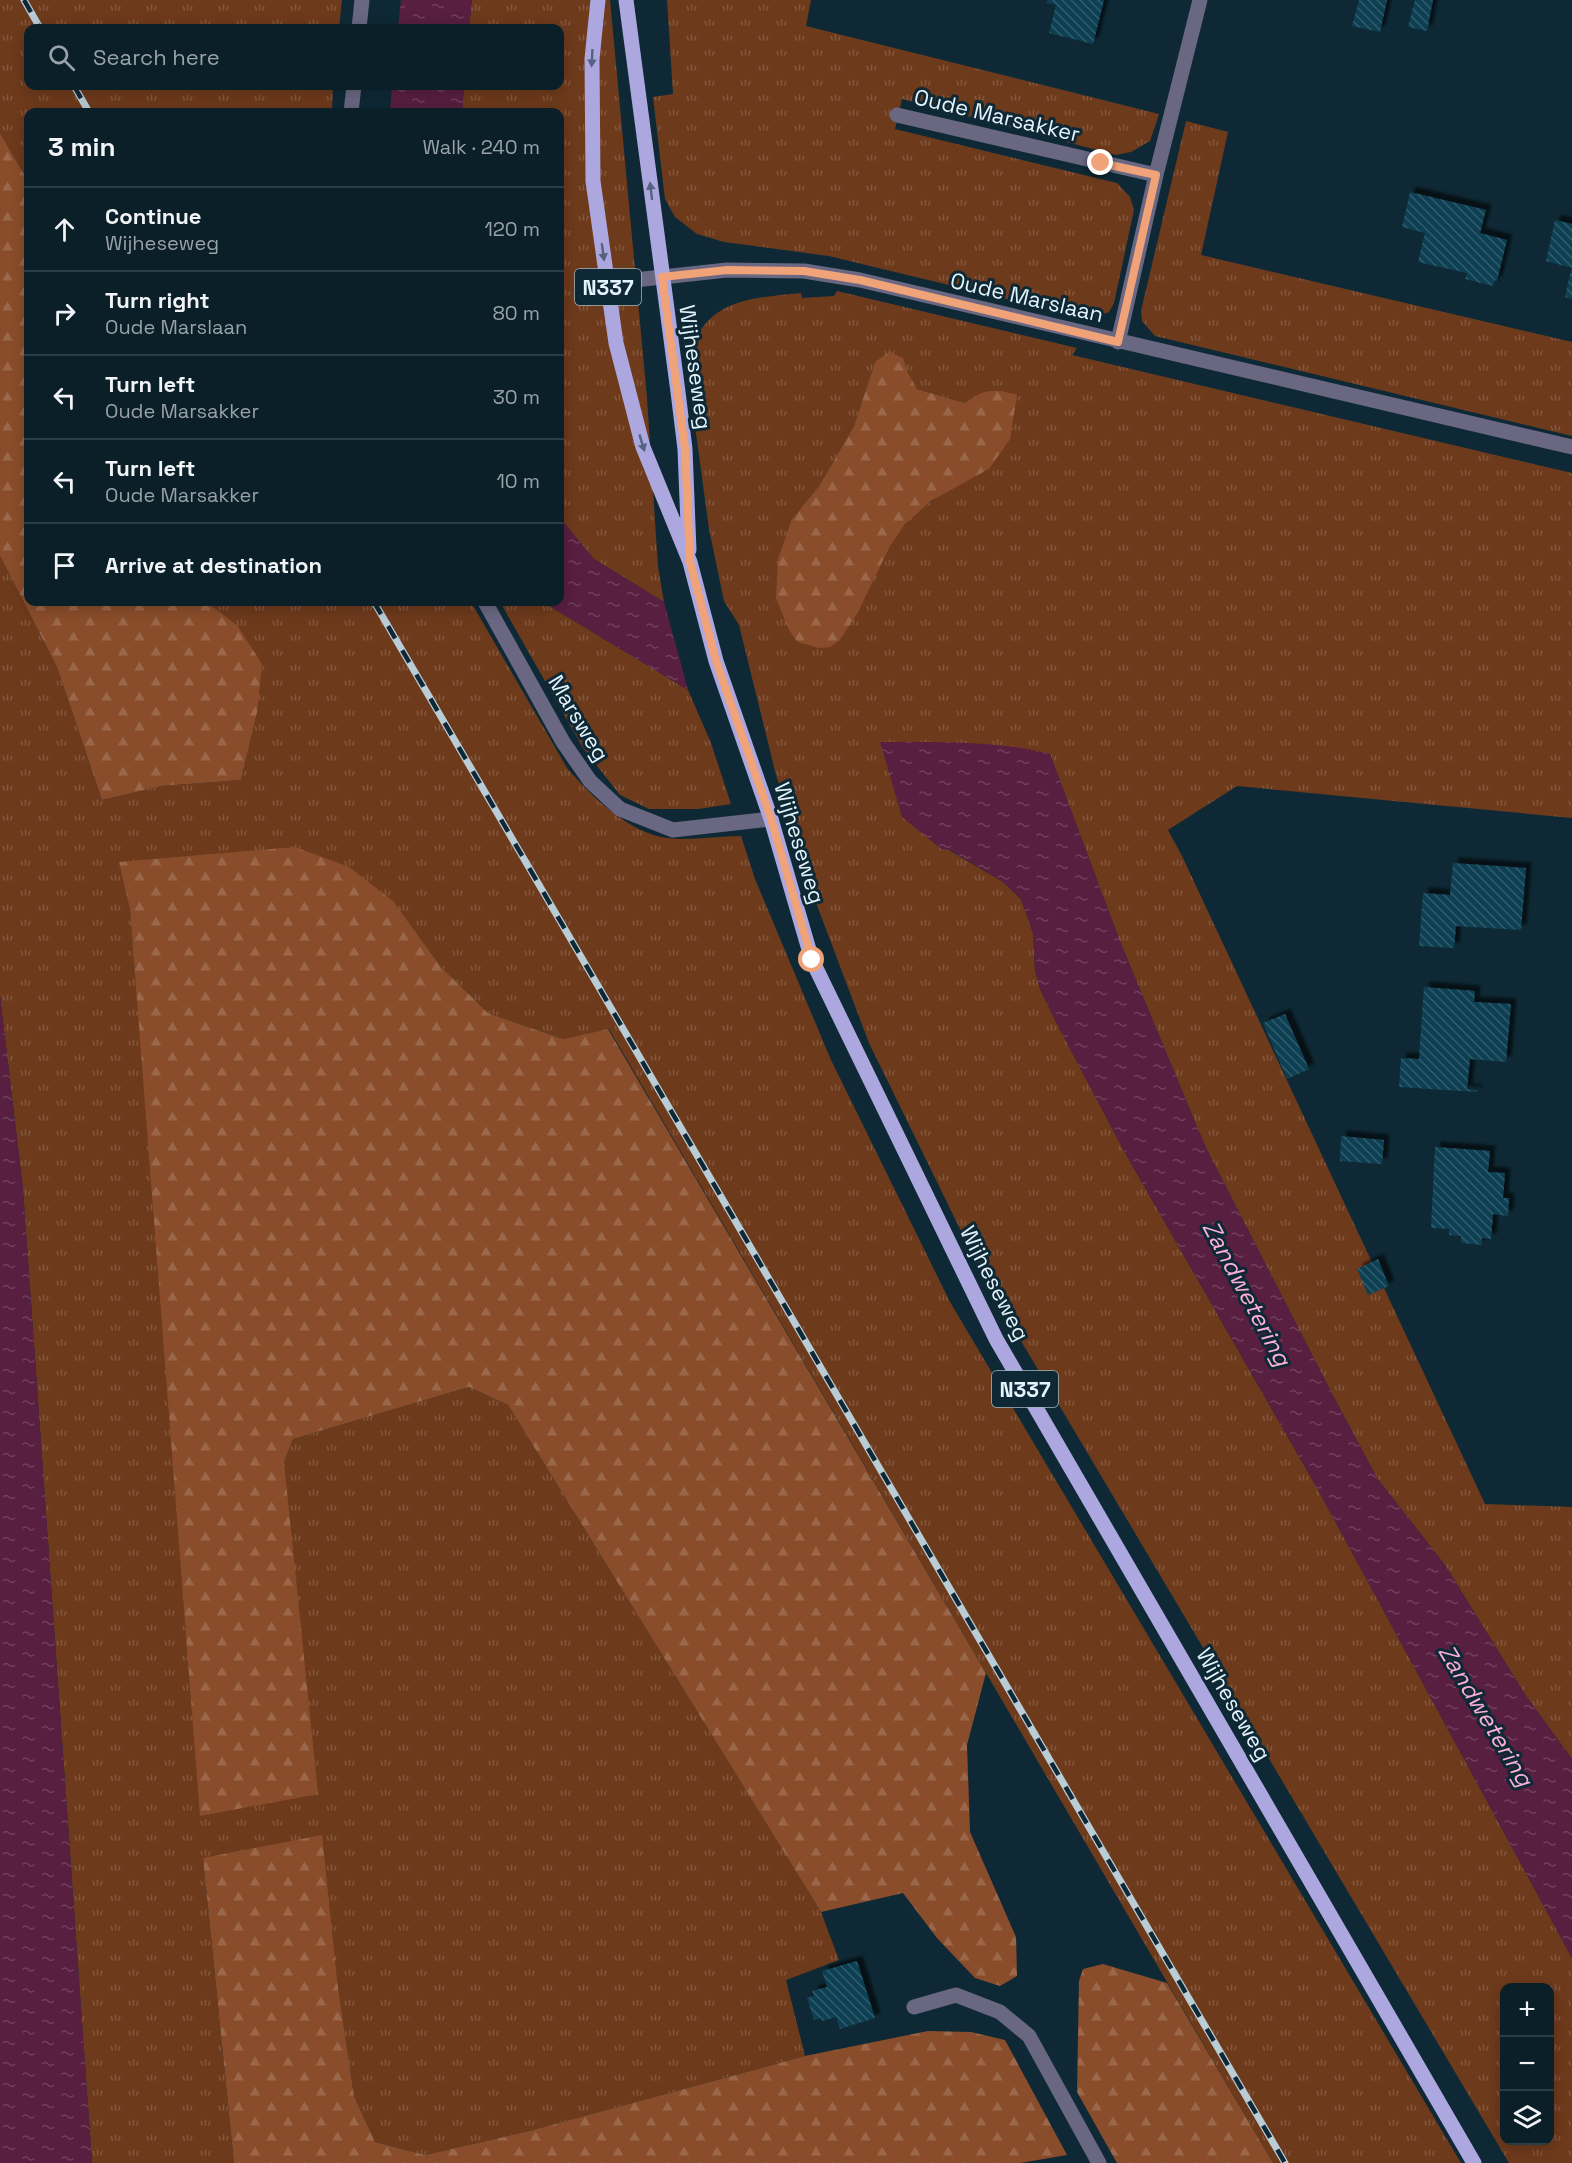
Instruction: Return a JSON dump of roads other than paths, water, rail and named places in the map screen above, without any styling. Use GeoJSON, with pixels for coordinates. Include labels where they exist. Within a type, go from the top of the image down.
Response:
{"type":"FeatureCollection","features":[{"type":"Feature","properties":{"kind":"main road","name":"Wijheseweg"},"geometry":{"type":"LineString","coordinates":[[598,0],[592,59],[593,181],[616,343],[643,447],[690,562],[716,661],[771,819],[812,960],[996,1339],[1474,2163]]}},
{"type":"Feature","properties":{"kind":"main road","name":"Wijheseweg"},"geometry":{"type":"LineString","coordinates":[[626,0],[685,449],[690,562]]}},
{"type":"Feature","properties":{"kind":"street"},"geometry":{"type":"LineString","coordinates":[[359,24],[362,0]]}},
{"type":"Feature","properties":{"kind":"street"},"geometry":{"type":"LineString","coordinates":[[1118,342],[1156,175],[1200,0]]}},
{"type":"Feature","properties":{"kind":"street"},"geometry":{"type":"LineString","coordinates":[[351,108],[354,90]]}},
{"type":"Feature","properties":{"kind":"street","name":"Oude Marsakker"},"geometry":{"type":"LineString","coordinates":[[897,115],[1156,175]]}},
{"type":"Feature","properties":{"kind":"street","name":"Oude Marslaan"},"geometry":{"type":"LineString","coordinates":[[607,283],[727,270],[804,271],[860,280],[1572,447]]}},
{"type":"Feature","properties":{"kind":"street","name":"Marsweg"},"geometry":{"type":"LineString","coordinates":[[487,606],[562,742],[590,781],[620,809],[673,830],[771,819]]}},
{"type":"Feature","properties":{"kind":"street"},"geometry":{"type":"LineString","coordinates":[[914,2007],[956,1995],[1000,2012],[1029,2036],[1099,2163]]}},
{"type":"Feature","properties":{"kind":"water"},"geometry":{"type":"Polygon","coordinates":[[[401,0],[472,0],[469,24],[398,24],[401,0]]]}},
{"type":"Feature","properties":{"kind":"water"},"geometry":{"type":"Polygon","coordinates":[[[392,90],[464,90],[462,108],[390,108],[392,90]]]}},
{"type":"Feature","properties":{"kind":"water"},"geometry":{"type":"Polygon","coordinates":[[[564,523],[594,559],[664,602],[688,690],[550,606],[564,606],[564,523]]]}},
{"type":"Feature","properties":{"kind":"water","name":"Zandwetering"},"geometry":{"type":"Polygon","coordinates":[[[880,742],[987,744],[1050,754],[1119,939],[1205,1146],[1329,1388],[1377,1478],[1445,1565],[1526,1696],[1572,1759],[1572,1958],[1317,1488],[1124,1151],[1058,1026],[1040,989],[1035,970],[1033,933],[1021,899],[1003,882],[950,850],[941,849],[902,817],[880,742]]]}},
{"type":"Feature","properties":{"kind":"water"},"geometry":{"type":"Polygon","coordinates":[[[0,996],[23,1189],[92,2163],[0,2163],[0,996]]]}},
{"type":"Feature","properties":{"kind":"railway"},"geometry":{"type":"LineString","coordinates":[[24,0],[38,24]]}},
{"type":"Feature","properties":{"kind":"railway"},"geometry":{"type":"LineString","coordinates":[[76,90],[87,108]]}},
{"type":"Feature","properties":{"kind":"railway"},"geometry":{"type":"LineString","coordinates":[[376,606],[1285,2163]]}}]}
